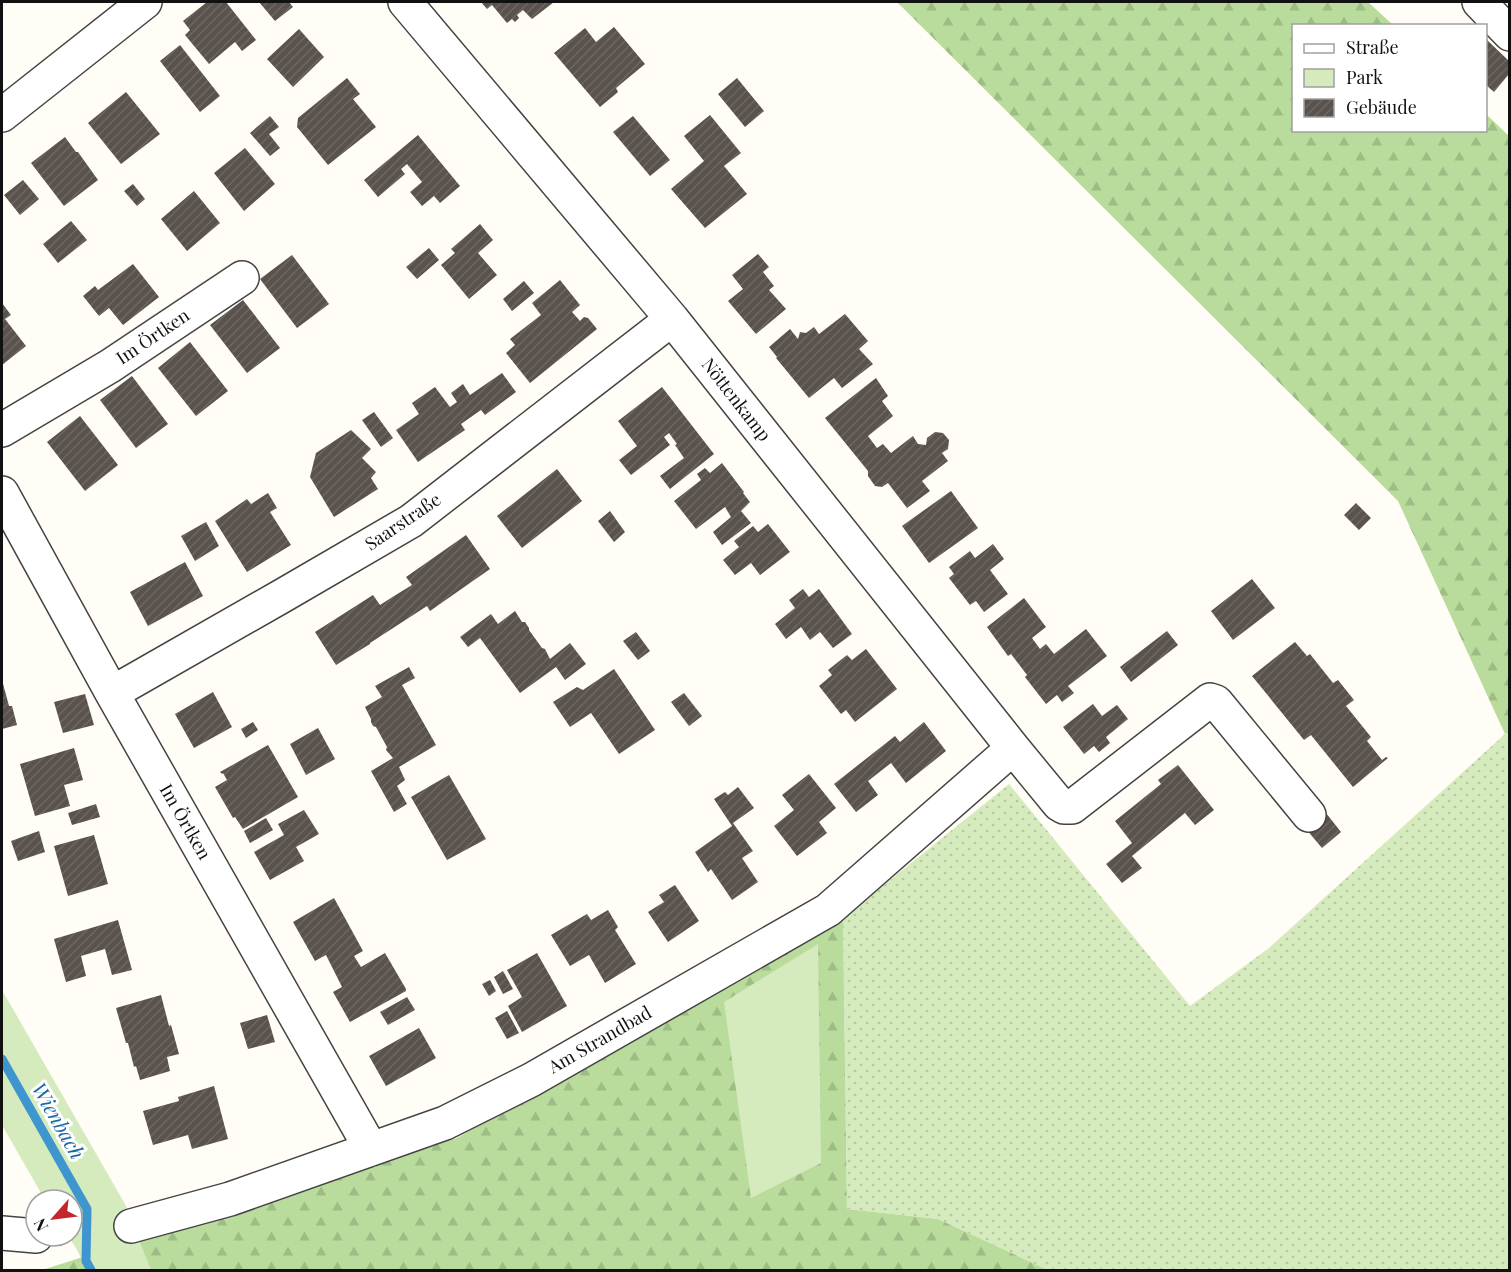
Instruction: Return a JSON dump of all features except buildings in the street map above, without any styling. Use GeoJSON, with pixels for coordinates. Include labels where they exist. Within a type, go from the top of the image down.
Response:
{"type":"FeatureCollection","features":[{"type":"Feature","properties":{"kind":"street"},"geometry":{"type":"LineString","coordinates":[[2,116],[145,2]]}},
{"type":"Feature","properties":{"kind":"street","name":"Nöttenkamp"},"geometry":{"type":"LineString","coordinates":[[405,2],[672,319],[1012,748],[1059,804],[1072,807],[1210,700],[1216,702],[1309,815]]}},
{"type":"Feature","properties":{"kind":"street"},"geometry":{"type":"LineString","coordinates":[[1479,2],[1509,34]]}},
{"type":"Feature","properties":{"kind":"street","name":"Im Örtken"},"geometry":{"type":"LineString","coordinates":[[2,430],[110,366],[242,278]]}},
{"type":"Feature","properties":{"kind":"street","name":"Saarstraße"},"geometry":{"type":"LineString","coordinates":[[111,693],[411,521],[672,319]]}},
{"type":"Feature","properties":{"kind":"street","name":"Im Örtken"},"geometry":{"type":"LineString","coordinates":[[2,493],[111,693],[371,1149]]}},
{"type":"Feature","properties":{"kind":"street","name":"Am Strandbad"},"geometry":{"type":"LineString","coordinates":[[131,1226],[230,1199],[445,1123],[531,1080],[828,909],[1012,748]]}},
{"type":"Feature","properties":{"kind":"street"},"geometry":{"type":"LineString","coordinates":[[2,1233],[24,1235]]}},
{"type":"Feature","properties":{"kind":"green space"},"geometry":{"type":"Polygon","coordinates":[[[897,2],[1368,2],[1392,24],[1292,24],[1292,132],[1487,132],[1487,115],[1509,136],[1509,733],[1505,734],[1398,501],[897,2]]]}},
{"type":"Feature","properties":{"kind":"green space"},"geometry":{"type":"Polygon","coordinates":[[[1509,733],[1509,1270],[1048,1270],[938,1219],[847,1209],[843,918],[1009,784],[1190,1006],[1269,948],[1505,734],[1509,733]]]}},
{"type":"Feature","properties":{"kind":"green space"},"geometry":{"type":"Polygon","coordinates":[[[843,918],[847,1209],[938,1219],[1048,1270],[42,1270],[457,1138],[843,918]]]}},
{"type":"Feature","properties":{"kind":"green space"},"geometry":{"type":"Polygon","coordinates":[[[818,944],[821,1163],[751,1198],[724,1002],[818,944]]]}},
{"type":"Feature","properties":{"kind":"green space"},"geometry":{"type":"Polygon","coordinates":[[[2,990],[125,1204],[151,1270],[87,1270],[76,1248],[84,1248],[84,1188],[38,1188],[2,1125],[2,990]]]}},
{"type":"Feature","properties":{"kind":"waterway","name":"Wienbach"},"geometry":{"type":"LineString","coordinates":[[2,1059],[87,1209],[86,1261],[91,1270]]}}]}
